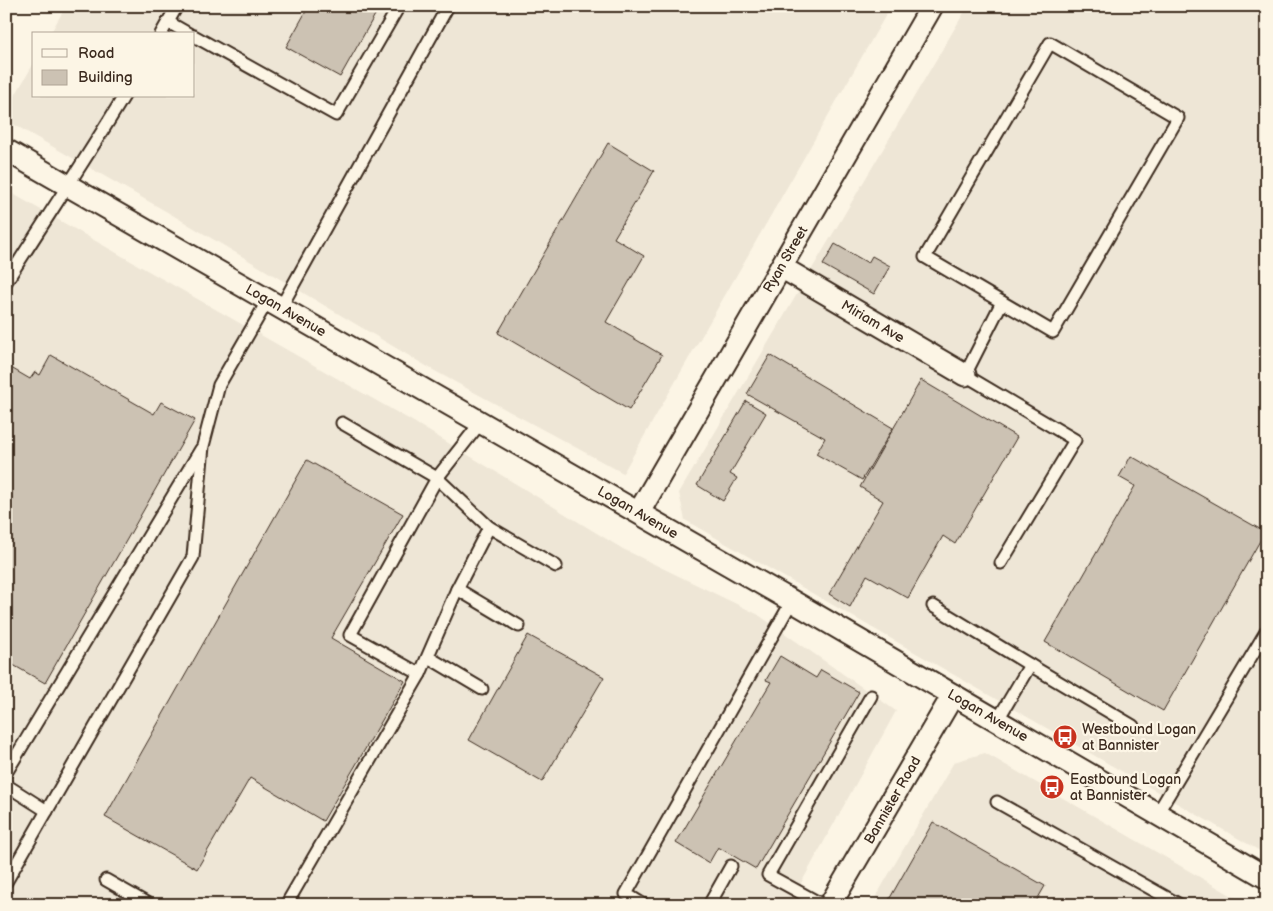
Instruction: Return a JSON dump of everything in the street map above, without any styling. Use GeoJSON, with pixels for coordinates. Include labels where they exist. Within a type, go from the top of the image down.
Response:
{"type":"FeatureCollection","features":[{"type":"Feature","properties":{"kind":"street","name":"Ryan Street"},"geometry":{"type":"LineString","coordinates":[[639,512],[932,6]]}},
{"type":"Feature","properties":{"kind":"street","name":"Logan Avenue"},"geometry":{"type":"LineString","coordinates":[[6,150],[639,512],[1267,878]]}},
{"type":"Feature","properties":{"kind":"street","name":"Miriam Ave"},"geometry":{"type":"LineString","coordinates":[[781,267],[965,374]]}},
{"type":"Feature","properties":{"kind":"street","name":"Bannister Road"},"geometry":{"type":"LineString","coordinates":[[830,905],[953,695]]}},
{"type":"Feature","properties":{"kind":"lane"},"geometry":{"type":"LineString","coordinates":[[162,32],[177,6]]}},
{"type":"Feature","properties":{"kind":"lane"},"geometry":{"type":"LineString","coordinates":[[195,37],[336,115],[399,6]]}},
{"type":"Feature","properties":{"kind":"lane"},"geometry":{"type":"LineString","coordinates":[[6,882],[194,557],[203,446],[219,385],[274,304],[448,6]]}},
{"type":"Feature","properties":{"kind":"lane"},"geometry":{"type":"LineString","coordinates":[[168,22],[186,32]]}},
{"type":"Feature","properties":{"kind":"lane"},"geometry":{"type":"LineString","coordinates":[[1050,43],[1178,118],[1053,332],[1002,302],[925,257],[1050,43]]}},
{"type":"Feature","properties":{"kind":"lane"},"geometry":{"type":"LineString","coordinates":[[6,282],[123,98]]}},
{"type":"Feature","properties":{"kind":"lane"},"geometry":{"type":"LineString","coordinates":[[1002,302],[965,374],[1075,440],[1002,563]]}},
{"type":"Feature","properties":{"kind":"lane"},"geometry":{"type":"LineString","coordinates":[[420,674],[350,635],[437,478],[481,422]]}},
{"type":"Feature","properties":{"kind":"lane"},"geometry":{"type":"LineString","coordinates":[[342,423],[437,478],[489,527],[556,566]]}},
{"type":"Feature","properties":{"kind":"lane"},"geometry":{"type":"LineString","coordinates":[[6,773],[203,446]]}},
{"type":"Feature","properties":{"kind":"lane"},"geometry":{"type":"LineString","coordinates":[[286,905],[420,674],[457,589],[489,527]]}},
{"type":"Feature","properties":{"kind":"lane"},"geometry":{"type":"LineString","coordinates":[[457,589],[519,626]]}},
{"type":"Feature","properties":{"kind":"lane"},"geometry":{"type":"LineString","coordinates":[[644,905],[626,894],[792,601]]}},
{"type":"Feature","properties":{"kind":"lane"},"geometry":{"type":"LineString","coordinates":[[933,606],[1133,726]]}},
{"type":"Feature","properties":{"kind":"lane"},"geometry":{"type":"LineString","coordinates":[[1157,814],[1267,630]]}},
{"type":"Feature","properties":{"kind":"lane"},"geometry":{"type":"LineString","coordinates":[[428,658],[482,689]]}},
{"type":"Feature","properties":{"kind":"lane"},"geometry":{"type":"LineString","coordinates":[[997,721],[1030,664]]}},
{"type":"Feature","properties":{"kind":"lane"},"geometry":{"type":"LineString","coordinates":[[823,905],[768,875],[871,696]]}},
{"type":"Feature","properties":{"kind":"lane"},"geometry":{"type":"LineString","coordinates":[[6,785],[47,811]]}},
{"type":"Feature","properties":{"kind":"lane"},"geometry":{"type":"LineString","coordinates":[[997,802],[1180,905]]}},
{"type":"Feature","properties":{"kind":"lane"},"geometry":{"type":"LineString","coordinates":[[709,905],[731,866]]}},
{"type":"Feature","properties":{"kind":"lane"},"geometry":{"type":"LineString","coordinates":[[106,880],[150,905]]}},
{"type":"Feature","properties":{"kind":"shaded area"},"geometry":{"type":"Polygon","coordinates":[[[66,6],[891,6],[623,473],[433,370],[169,213],[6,120],[6,111],[32,66],[32,98],[195,98],[195,32],[51,32],[66,6]]]}},
{"type":"Feature","properties":{"kind":"shaded area"},"geometry":{"type":"Polygon","coordinates":[[[968,6],[1267,6],[1267,855],[685,520],[679,493],[968,6]]]}},
{"type":"Feature","properties":{"kind":"shaded area"},"geometry":{"type":"Polygon","coordinates":[[[6,190],[412,421],[623,549],[757,614],[896,711],[789,905],[6,905],[6,190]]]}},
{"type":"Feature","properties":{"kind":"shaded area"},"geometry":{"type":"Polygon","coordinates":[[[985,753],[1248,905],[871,905],[954,762],[985,753]]]}},
{"type":"Feature","properties":{"kind":"building"},"geometry":{"type":"Polygon","coordinates":[[[309,6],[380,6],[340,77],[286,47],[309,6]]]}},
{"type":"Feature","properties":{"kind":"building"},"geometry":{"type":"Polygon","coordinates":[[[608,143],[654,171],[614,238],[644,256],[606,322],[662,355],[629,410],[498,333],[608,143]]]}},
{"type":"Feature","properties":{"kind":"building"},"geometry":{"type":"Polygon","coordinates":[[[835,244],[868,263],[872,256],[890,266],[874,294],[823,265],[835,244]]]}},
{"type":"Feature","properties":{"kind":"building"},"geometry":{"type":"Polygon","coordinates":[[[51,355],[154,414],[161,402],[195,420],[45,683],[6,661],[6,365],[30,379],[35,372],[40,375],[51,355]]]}},
{"type":"Feature","properties":{"kind":"building"},"geometry":{"type":"Polygon","coordinates":[[[770,355],[893,428],[862,480],[816,454],[825,438],[747,394],[770,355]]]}},
{"type":"Feature","properties":{"kind":"building"},"geometry":{"type":"Polygon","coordinates":[[[921,380],[1017,437],[955,544],[943,536],[908,598],[867,575],[850,607],[829,594],[883,501],[860,487],[921,380]]]}},
{"type":"Feature","properties":{"kind":"building"},"geometry":{"type":"Polygon","coordinates":[[[746,401],[766,413],[730,474],[737,478],[723,501],[697,485],[746,401]]]}},
{"type":"Feature","properties":{"kind":"building"},"geometry":{"type":"Polygon","coordinates":[[[1131,456],[1265,532],[1163,711],[1045,642],[1135,486],[1119,477],[1131,456]]]}},
{"type":"Feature","properties":{"kind":"building"},"geometry":{"type":"Polygon","coordinates":[[[307,460],[403,514],[331,638],[405,681],[323,821],[250,778],[197,869],[105,817],[307,460]]]}},
{"type":"Feature","properties":{"kind":"building"},"geometry":{"type":"Polygon","coordinates":[[[528,635],[604,677],[542,782],[469,740],[528,635]]]}},
{"type":"Feature","properties":{"kind":"building"},"geometry":{"type":"Polygon","coordinates":[[[780,656],[816,678],[821,670],[859,692],[756,869],[718,847],[709,863],[676,843],[771,682],[766,680],[780,656]]]}},
{"type":"Feature","properties":{"kind":"building"},"geometry":{"type":"Polygon","coordinates":[[[933,822],[1045,886],[1034,905],[886,905],[933,822]]]}},
{"type":"Feature","properties":{"kind":"place","name":"Westbound Logan at Bannister"},"geometry":{"type":"Point","coordinates":[1065,737]}},
{"type":"Feature","properties":{"kind":"place","name":"Eastbound Logan at Bannister"},"geometry":{"type":"Point","coordinates":[1052,787]}}]}
